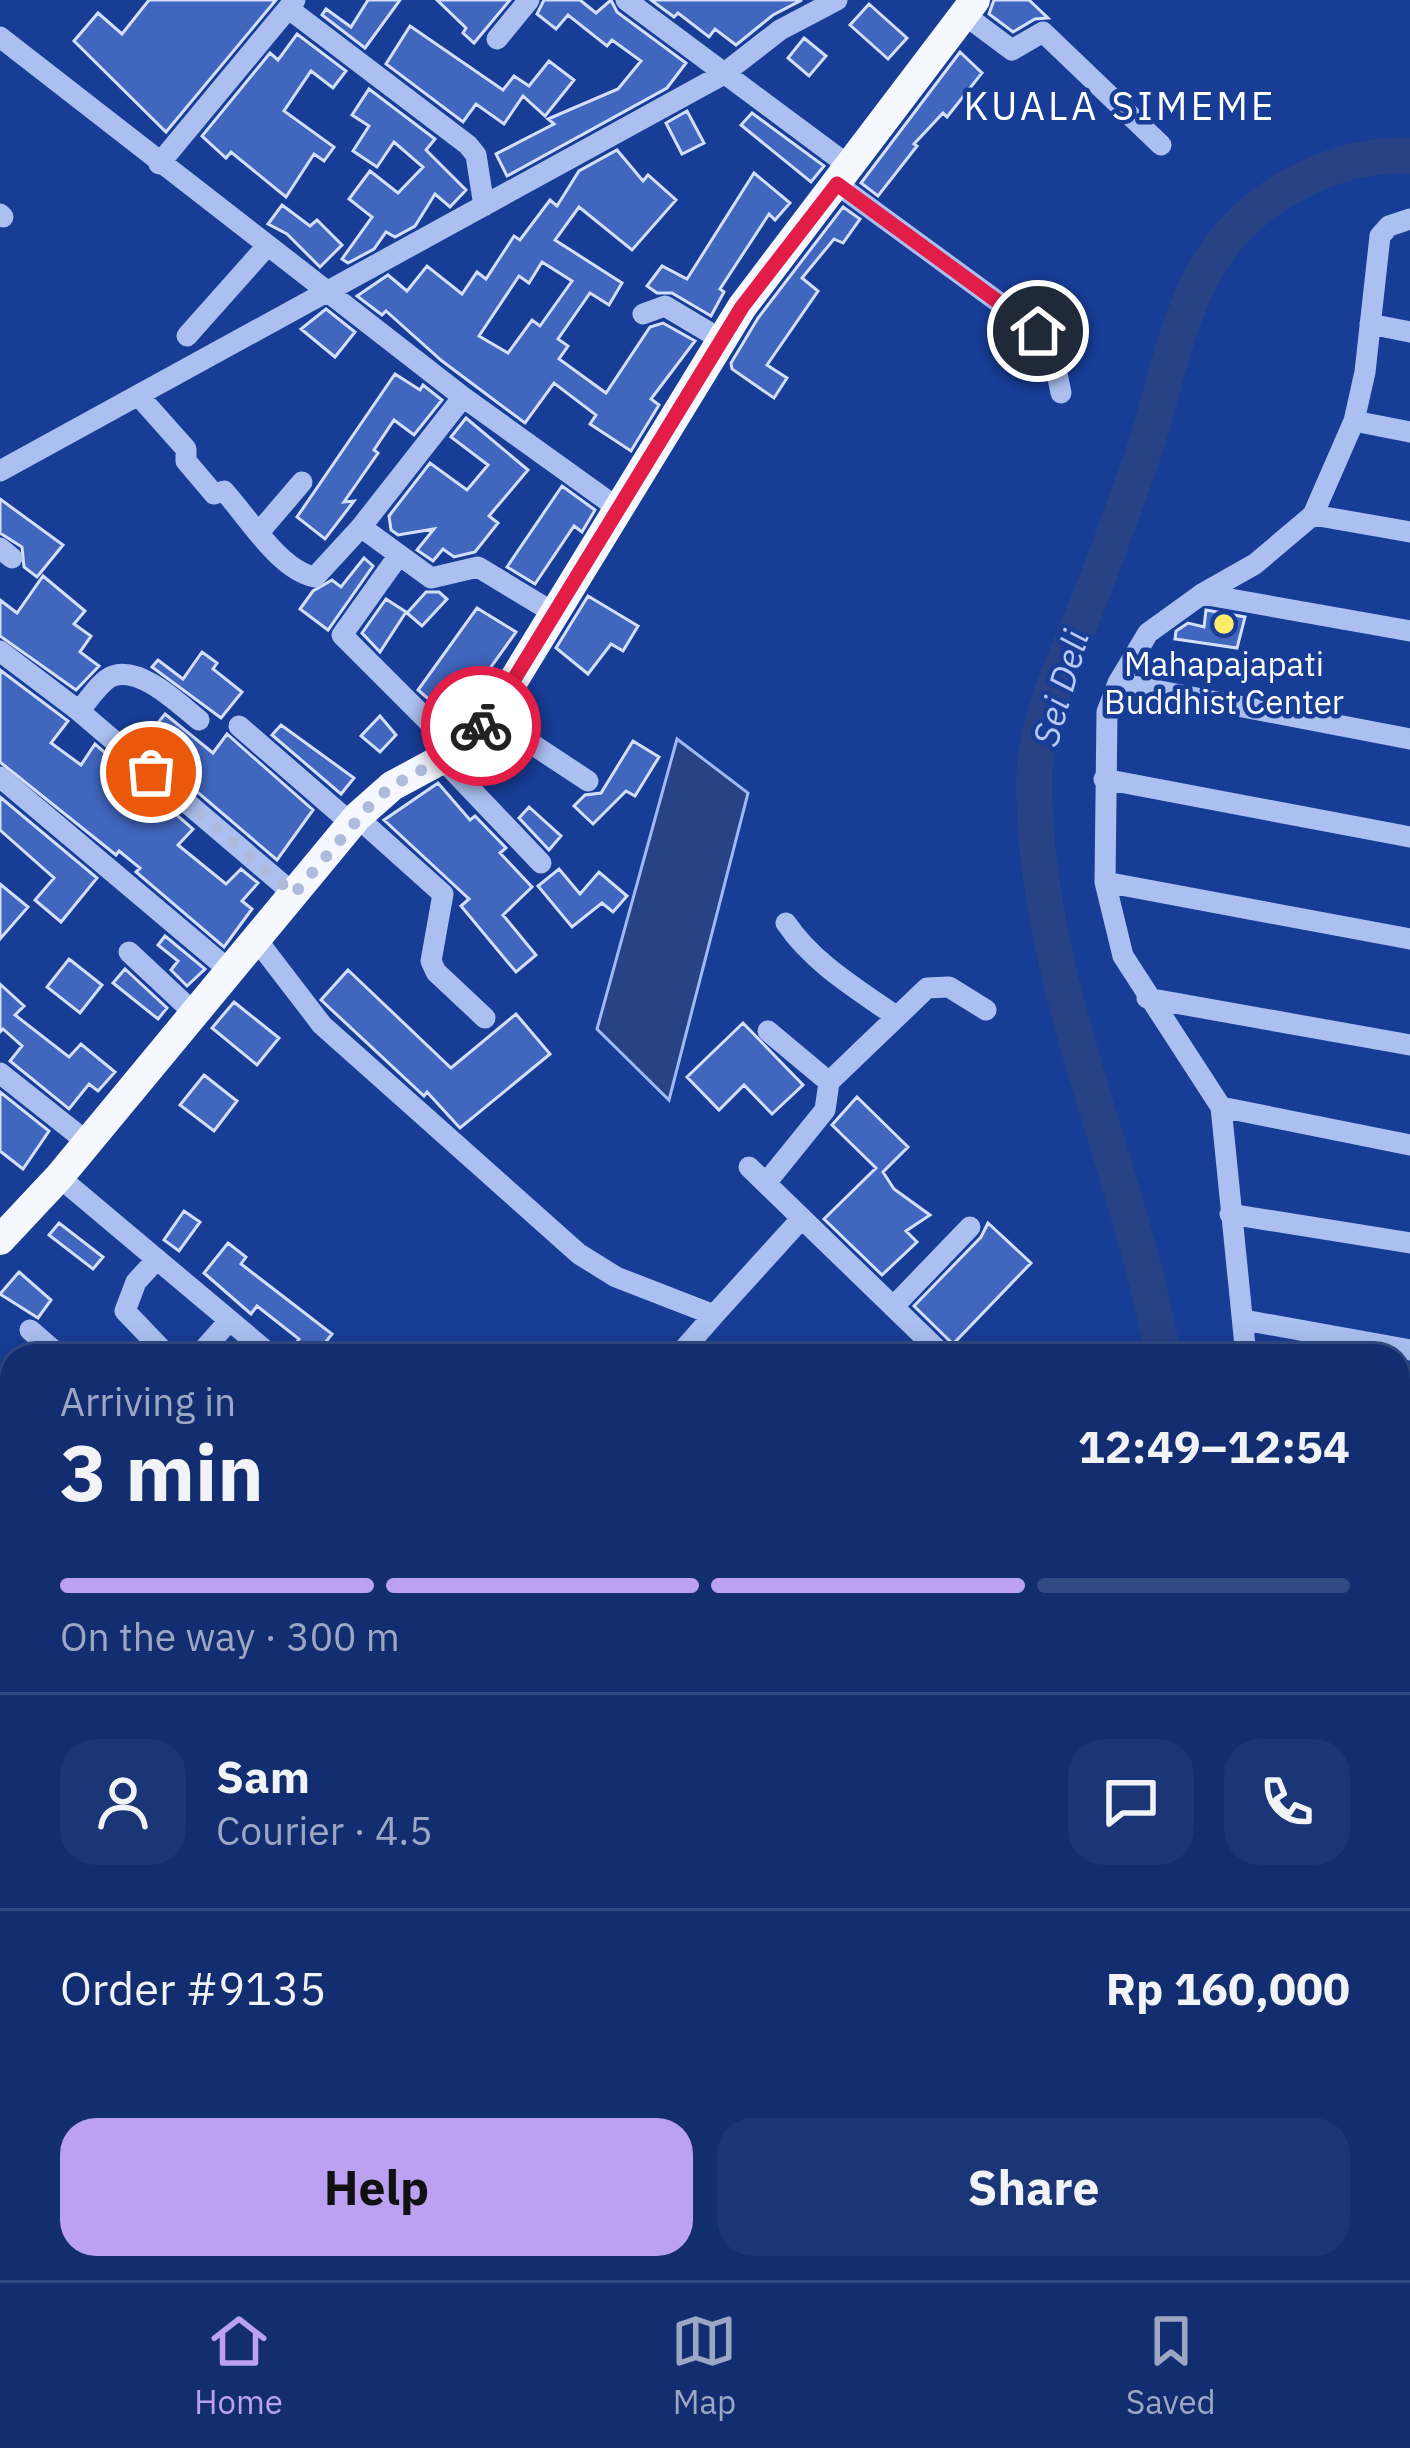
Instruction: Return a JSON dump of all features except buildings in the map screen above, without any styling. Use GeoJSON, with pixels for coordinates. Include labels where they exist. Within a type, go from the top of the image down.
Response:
{"type":"FeatureCollection","features":[{"type":"Feature","properties":{"kind":"main road"},"geometry":{"type":"LineString","coordinates":[[0,1240],[59,1177],[354,820],[392,786],[449,754],[491,717],[722,340],[970,8]]}},
{"type":"Feature","properties":{"kind":"street"},"geometry":{"type":"LineString","coordinates":[[497,39],[529,0]]}},
{"type":"Feature","properties":{"kind":"street"},"geometry":{"type":"LineString","coordinates":[[626,0],[1038,331],[1052,349],[1061,393]]}},
{"type":"Feature","properties":{"kind":"street"},"geometry":{"type":"LineString","coordinates":[[0,471],[722,75],[780,30],[837,0]]}},
{"type":"Feature","properties":{"kind":"street"},"geometry":{"type":"LineString","coordinates":[[159,164],[292,4],[468,145],[476,155],[484,206]]}},
{"type":"Feature","properties":{"kind":"street"},"geometry":{"type":"LineString","coordinates":[[970,8],[1012,50],[1042,32],[1161,145]]}},
{"type":"Feature","properties":{"kind":"street"},"geometry":{"type":"LineString","coordinates":[[2,43],[463,397],[619,508]]}},
{"type":"Feature","properties":{"kind":"street"},"geometry":{"type":"LineString","coordinates":[[1245,1344],[1221,1107],[1123,956],[1105,882],[1107,712],[1148,633],[1255,564],[1313,514],[1354,421],[1380,236],[1406,222]]}},
{"type":"Feature","properties":{"kind":"street"},"geometry":{"type":"LineString","coordinates":[[187,336],[267,246]]}},
{"type":"Feature","properties":{"kind":"street"},"geometry":{"type":"LineString","coordinates":[[643,314],[665,306],[722,340]]}},
{"type":"Feature","properties":{"kind":"street"},"geometry":{"type":"LineString","coordinates":[[1370,324],[1410,332]]}},
{"type":"Feature","properties":{"kind":"street"},"geometry":{"type":"LineString","coordinates":[[137,395],[186,449],[186,460],[214,494],[224,491],[303,574],[315,577],[361,527],[463,397]]}},
{"type":"Feature","properties":{"kind":"street"},"geometry":{"type":"LineString","coordinates":[[1354,421],[1410,432]]}},
{"type":"Feature","properties":{"kind":"street"},"geometry":{"type":"LineString","coordinates":[[261,530],[302,482]]}},
{"type":"Feature","properties":{"kind":"street"},"geometry":{"type":"LineString","coordinates":[[1313,514],[1410,532]]}},
{"type":"Feature","properties":{"kind":"street"},"geometry":{"type":"LineString","coordinates":[[361,527],[437,580],[468,566],[478,567],[554,614]]}},
{"type":"Feature","properties":{"kind":"street"},"geometry":{"type":"LineString","coordinates":[[399,555],[342,634],[541,863]]}},
{"type":"Feature","properties":{"kind":"street"},"geometry":{"type":"LineString","coordinates":[[1202,594],[1410,631]]}},
{"type":"Feature","properties":{"kind":"street"},"geometry":{"type":"LineString","coordinates":[[0,651],[79,711],[294,894]]}},
{"type":"Feature","properties":{"kind":"street"},"geometry":{"type":"LineString","coordinates":[[79,711],[110,676],[118,674],[156,687],[200,720]]}},
{"type":"Feature","properties":{"kind":"street"},"geometry":{"type":"LineString","coordinates":[[1118,683],[1410,739]]}},
{"type":"Feature","properties":{"kind":"street"},"geometry":{"type":"LineString","coordinates":[[491,717],[588,781]]}},
{"type":"Feature","properties":{"kind":"street"},"geometry":{"type":"LineString","coordinates":[[238,726],[443,894],[431,961],[436,972],[485,1018]]}},
{"type":"Feature","properties":{"kind":"street"},"geometry":{"type":"LineString","coordinates":[[0,777],[229,970]]}},
{"type":"Feature","properties":{"kind":"street"},"geometry":{"type":"LineString","coordinates":[[1104,779],[1410,837]]}},
{"type":"Feature","properties":{"kind":"street"},"geometry":{"type":"LineString","coordinates":[[1105,882],[1410,939]]}},
{"type":"Feature","properties":{"kind":"street"},"geometry":{"type":"LineString","coordinates":[[786,923],[812,954],[896,1017]]}},
{"type":"Feature","properties":{"kind":"street"},"geometry":{"type":"LineString","coordinates":[[256,940],[322,1025],[579,1254],[616,1277],[714,1315]]}},
{"type":"Feature","properties":{"kind":"street"},"geometry":{"type":"LineString","coordinates":[[129,952],[193,1011]]}},
{"type":"Feature","properties":{"kind":"street"},"geometry":{"type":"LineString","coordinates":[[932,1344],[757,1175],[825,1110],[829,1082],[927,988],[950,987],[986,1010]]}},
{"type":"Feature","properties":{"kind":"street"},"geometry":{"type":"LineString","coordinates":[[1147,998],[1410,1045]]}},
{"type":"Feature","properties":{"kind":"street"},"geometry":{"type":"LineString","coordinates":[[768,1031],[829,1082]]}},
{"type":"Feature","properties":{"kind":"street"},"geometry":{"type":"LineString","coordinates":[[0,1073],[87,1142]]}},
{"type":"Feature","properties":{"kind":"street"},"geometry":{"type":"LineString","coordinates":[[1221,1107],[1410,1145]]}},
{"type":"Feature","properties":{"kind":"street"},"geometry":{"type":"LineString","coordinates":[[59,1177],[257,1344]]}},
{"type":"Feature","properties":{"kind":"street"},"geometry":{"type":"LineString","coordinates":[[1231,1214],[1410,1243]]}},
{"type":"Feature","properties":{"kind":"street"},"geometry":{"type":"LineString","coordinates":[[689,1344],[802,1218]]}},
{"type":"Feature","properties":{"kind":"street"},"geometry":{"type":"LineString","coordinates":[[893,1307],[970,1227]]}},
{"type":"Feature","properties":{"kind":"street"},"geometry":{"type":"LineString","coordinates":[[157,1259],[136,1282],[125,1311],[157,1344]]}},
{"type":"Feature","properties":{"kind":"street"},"geometry":{"type":"LineString","coordinates":[[1244,1320],[1377,1344]]}},
{"type":"Feature","properties":{"kind":"street"},"geometry":{"type":"LineString","coordinates":[[209,1344],[229,1321]]}},
{"type":"Feature","properties":{"kind":"street"},"geometry":{"type":"LineString","coordinates":[[30,1330],[46,1344]]}},
{"type":"Feature","properties":{"kind":"water"},"geometry":{"type":"Polygon","coordinates":[[[677,739],[748,793],[669,1100],[597,1029],[677,739]]]}},
{"type":"Feature","properties":{"kind":"waterway","name":"Sei Deli"},"geometry":{"type":"LineString","coordinates":[[1160,1344],[1050,929],[1038,857],[1034,783],[1040,735],[1054,686],[1142,457],[1183,321],[1206,269],[1239,226],[1305,178],[1357,160],[1410,156]]}},
{"type":"Feature","properties":{"kind":"way so far"},"geometry":{"type":"LineString","coordinates":[[151,772],[294,894],[371,804],[392,786],[442,759],[481,726]]}},
{"type":"Feature","properties":{"kind":"place","name":"Mahapajapati Buddhist Center"},"geometry":{"type":"Point","coordinates":[1224,624]}},
{"type":"Feature","properties":{"kind":"district","name":"KUALA SIMEME"},"geometry":{"type":"Point","coordinates":[1120,105]}},
{"type":"Feature","properties":{"kind":"route"},"geometry":{"type":"LineString","coordinates":[[481,726],[491,717],[742,307],[837,184],[1038,331]]}}]}
